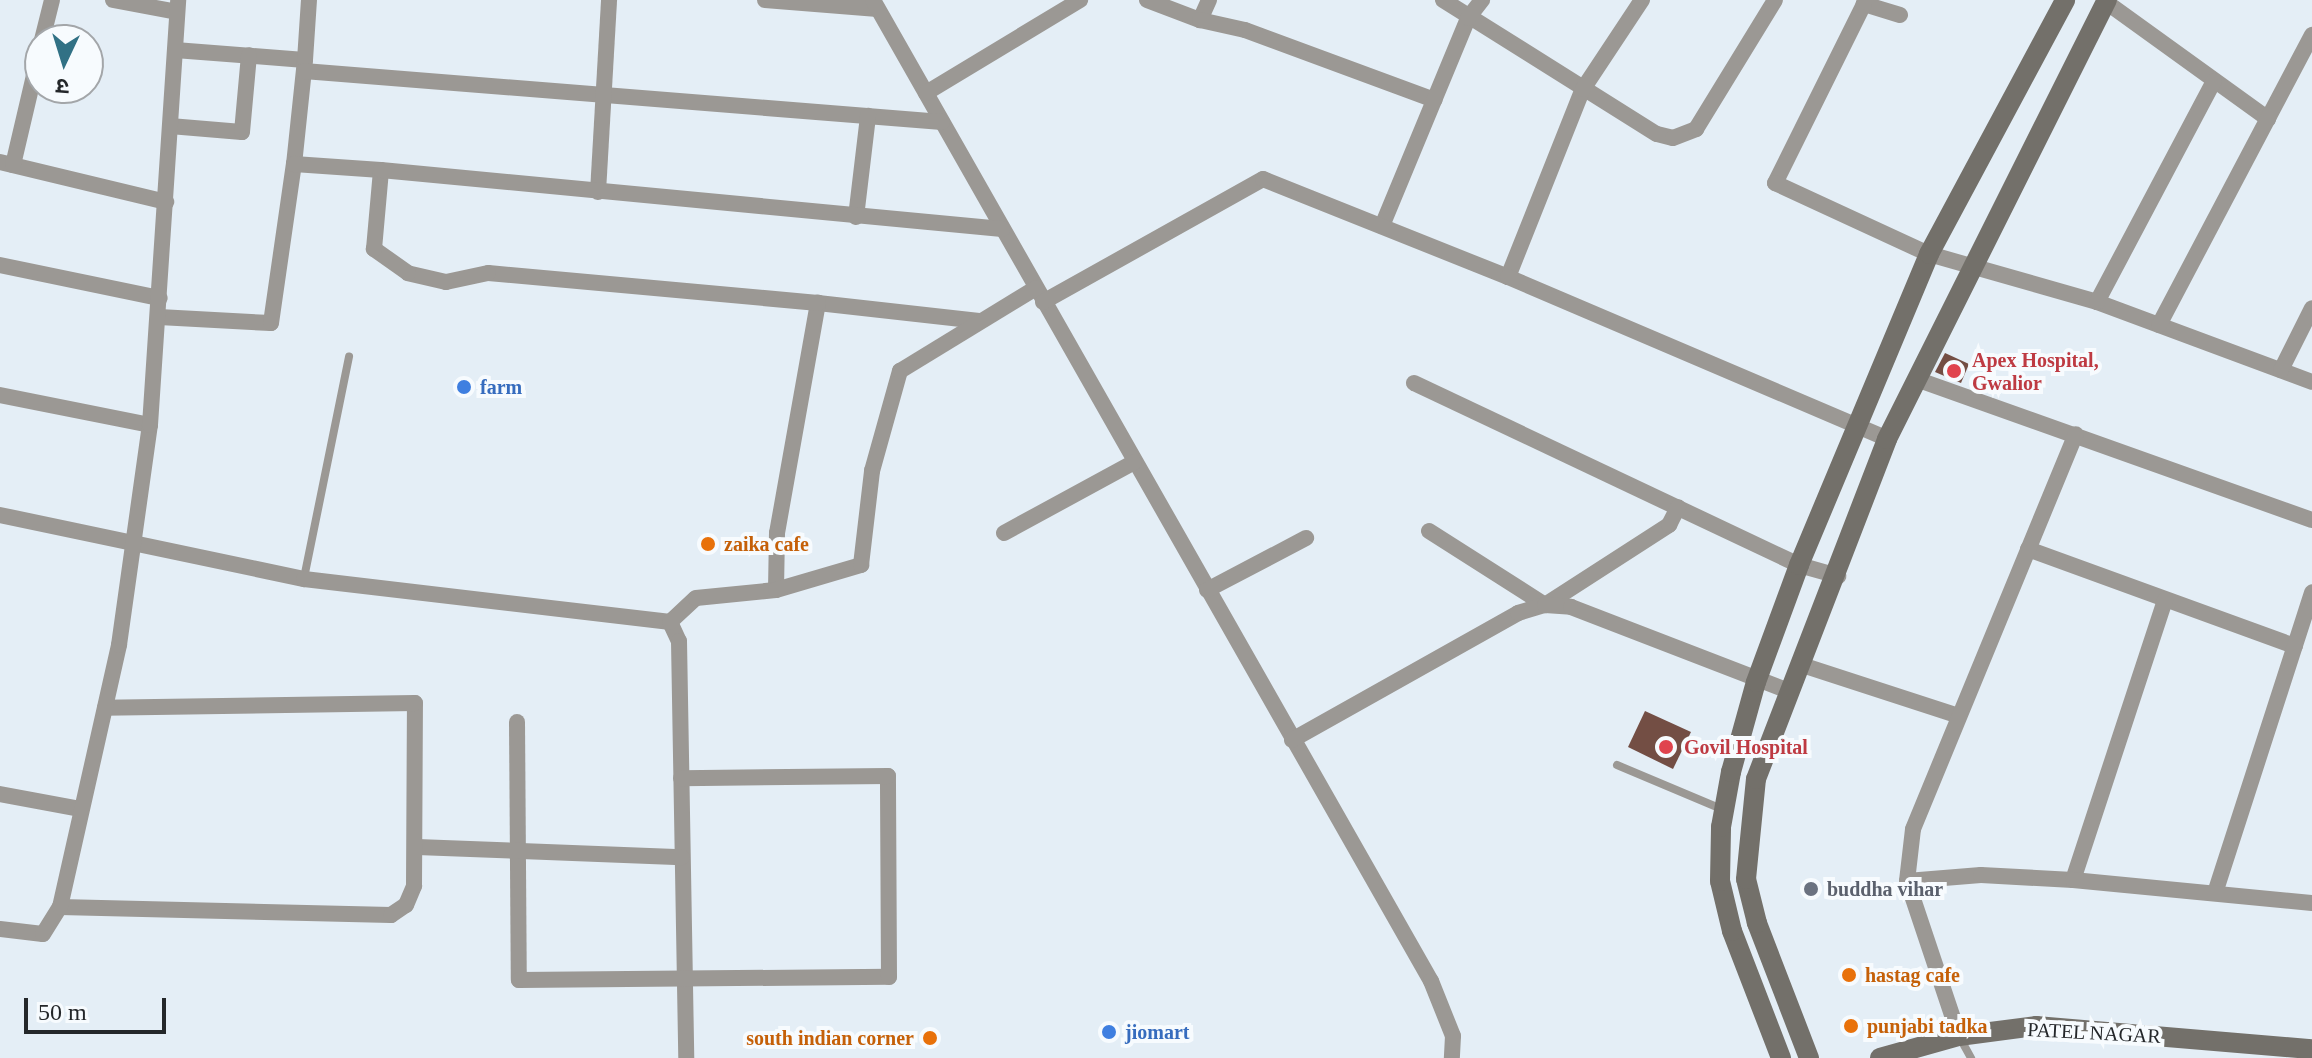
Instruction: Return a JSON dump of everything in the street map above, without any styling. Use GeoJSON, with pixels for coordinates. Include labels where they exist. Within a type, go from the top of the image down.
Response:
{"type":"FeatureCollection","features":[{"type":"Feature","properties":{"kind":"main road"},"geometry":{"type":"LineString","coordinates":[[1781,1058],[1732,931],[1720,881],[1724,810],[1756,682],[1799,565],[1929,254],[2065,0]]}},
{"type":"Feature","properties":{"kind":"main road"},"geometry":{"type":"LineString","coordinates":[[1809,1058],[1757,923],[1746,879],[1756,779],[1838,576],[1887,439],[2107,1]]}},
{"type":"Feature","properties":{"kind":"main road","name":"PATEL NAGAR"},"geometry":{"type":"LineString","coordinates":[[1880,1058],[1959,1036],[2036,1026],[2312,1049]]}},
{"type":"Feature","properties":{"kind":"street"},"geometry":{"type":"LineString","coordinates":[[46,24],[52,0]]}},
{"type":"Feature","properties":{"kind":"street"},"geometry":{"type":"LineString","coordinates":[[0,929],[43,934],[60,907],[105,708],[136,544],[159,317],[177,6],[113,0]]}},
{"type":"Feature","properties":{"kind":"street"},"geometry":{"type":"LineString","coordinates":[[159,317],[271,323],[294,164],[309,0]]}},
{"type":"Feature","properties":{"kind":"street"},"geometry":{"type":"LineString","coordinates":[[598,192],[609,0]]}},
{"type":"Feature","properties":{"kind":"street"},"geometry":{"type":"LineString","coordinates":[[765,0],[876,4],[1431,981],[1453,1036],[1452,1058]]}},
{"type":"Feature","properties":{"kind":"street"},"geometry":{"type":"LineString","coordinates":[[926,93],[1080,0]]}},
{"type":"Feature","properties":{"kind":"street"},"geometry":{"type":"LineString","coordinates":[[1147,0],[1200,20],[1245,30],[1434,100]]}},
{"type":"Feature","properties":{"kind":"street"},"geometry":{"type":"LineString","coordinates":[[1200,20],[1209,0]]}},
{"type":"Feature","properties":{"kind":"street"},"geometry":{"type":"LineString","coordinates":[[1443,0],[1657,134],[1687,136],[1775,0]]}},
{"type":"Feature","properties":{"kind":"street"},"geometry":{"type":"LineString","coordinates":[[1382,226],[1468,18],[1482,0]]}},
{"type":"Feature","properties":{"kind":"street"},"geometry":{"type":"LineString","coordinates":[[1508,277],[1583,89],[1642,0]]}},
{"type":"Feature","properties":{"kind":"street"},"geometry":{"type":"LineString","coordinates":[[2107,1],[2268,119]]}},
{"type":"Feature","properties":{"kind":"street"},"geometry":{"type":"LineString","coordinates":[[1900,15],[1864,4],[1775,183],[1929,254],[2097,302],[2312,382]]}},
{"type":"Feature","properties":{"kind":"street"},"geometry":{"type":"LineString","coordinates":[[2159,325],[2312,35]]}},
{"type":"Feature","properties":{"kind":"street"},"geometry":{"type":"LineString","coordinates":[[175,50],[249,55],[304,65],[604,95],[942,122]]}},
{"type":"Feature","properties":{"kind":"street"},"geometry":{"type":"LineString","coordinates":[[170,126],[242,132],[249,55]]}},
{"type":"Feature","properties":{"kind":"street"},"geometry":{"type":"LineString","coordinates":[[2097,302],[2214,81]]}},
{"type":"Feature","properties":{"kind":"street"},"geometry":{"type":"LineString","coordinates":[[24,104],[6,164],[166,202]]}},
{"type":"Feature","properties":{"kind":"street"},"geometry":{"type":"LineString","coordinates":[[856,217],[868,116]]}},
{"type":"Feature","properties":{"kind":"street"},"geometry":{"type":"LineString","coordinates":[[294,164],[1002,229]]}},
{"type":"Feature","properties":{"kind":"street"},"geometry":{"type":"LineString","coordinates":[[381,170],[374,249],[408,273],[446,282],[488,273],[979,321]]}},
{"type":"Feature","properties":{"kind":"street"},"geometry":{"type":"LineString","coordinates":[[1,520],[304,579],[670,622],[696,598],[776,590],[861,565],[872,471],[900,371],[979,321],[1039,295],[1263,179],[1508,277],[1887,439]]}},
{"type":"Feature","properties":{"kind":"street"},"geometry":{"type":"LineString","coordinates":[[0,265],[160,298]]}},
{"type":"Feature","properties":{"kind":"street"},"geometry":{"type":"LineString","coordinates":[[776,590],[777,533],[818,303]]}},
{"type":"Feature","properties":{"kind":"street"},"geometry":{"type":"LineString","coordinates":[[2281,370],[2312,308]]}},
{"type":"Feature","properties":{"kind":"street"},"geometry":{"type":"LineString","coordinates":[[1916,379],[2312,520]]}},
{"type":"Feature","properties":{"kind":"street"},"geometry":{"type":"LineString","coordinates":[[1414,383],[1799,565],[1838,576]]}},
{"type":"Feature","properties":{"kind":"street"},"geometry":{"type":"LineString","coordinates":[[0,395],[150,425]]}},
{"type":"Feature","properties":{"kind":"street"},"geometry":{"type":"LineString","coordinates":[[1959,1036],[1907,881],[1913,829],[2076,434]]}},
{"type":"Feature","properties":{"kind":"street"},"geometry":{"type":"LineString","coordinates":[[1004,533],[1134,462]]}},
{"type":"Feature","properties":{"kind":"street"},"geometry":{"type":"LineString","coordinates":[[1292,740],[1518,613],[1545,605],[1669,525],[1678,507]]}},
{"type":"Feature","properties":{"kind":"street"},"geometry":{"type":"LineString","coordinates":[[1429,531],[1545,605],[1571,607],[1756,682],[1791,692]]}},
{"type":"Feature","properties":{"kind":"street"},"geometry":{"type":"LineString","coordinates":[[1207,590],[1306,538]]}},
{"type":"Feature","properties":{"kind":"street"},"geometry":{"type":"LineString","coordinates":[[2028,549],[2295,646]]}},
{"type":"Feature","properties":{"kind":"street"},"geometry":{"type":"LineString","coordinates":[[2215,893],[2312,592]]}},
{"type":"Feature","properties":{"kind":"street"},"geometry":{"type":"LineString","coordinates":[[2073,880],[2165,600]]}},
{"type":"Feature","properties":{"kind":"street"},"geometry":{"type":"LineString","coordinates":[[670,622],[679,641],[686,1058]]}},
{"type":"Feature","properties":{"kind":"street"},"geometry":{"type":"LineString","coordinates":[[1802,665],[1959,716]]}},
{"type":"Feature","properties":{"kind":"street"},"geometry":{"type":"LineString","coordinates":[[60,907],[391,915],[406,905],[414,886],[417,847],[415,703],[105,708]]}},
{"type":"Feature","properties":{"kind":"street"},"geometry":{"type":"LineString","coordinates":[[517,722],[519,980],[889,977],[888,776],[681,778]]}},
{"type":"Feature","properties":{"kind":"street"},"geometry":{"type":"LineString","coordinates":[[0,794],[80,809]]}},
{"type":"Feature","properties":{"kind":"street"},"geometry":{"type":"LineString","coordinates":[[417,847],[682,857]]}},
{"type":"Feature","properties":{"kind":"street"},"geometry":{"type":"LineString","coordinates":[[1907,881],[1981,875],[2073,880],[2312,903]]}},
{"type":"Feature","properties":{"kind":"lane"},"geometry":{"type":"LineString","coordinates":[[304,579],[349,357]]}},
{"type":"Feature","properties":{"kind":"lane"},"geometry":{"type":"LineString","coordinates":[[1617,765],[1724,810]]}},
{"type":"Feature","properties":{"kind":"lane"},"geometry":{"type":"LineString","coordinates":[[1959,1036],[1971,1058]]}},
{"type":"Feature","properties":{"kind":"building"},"geometry":{"type":"Polygon","coordinates":[[[1945,353],[1969,364],[1961,383],[1935,372],[1945,353]]]}},
{"type":"Feature","properties":{"kind":"building"},"geometry":{"type":"Polygon","coordinates":[[[1645,711],[1691,732],[1673,769],[1628,747],[1645,711]]]}},
{"type":"Feature","properties":{"kind":"place","name":"Apex Hospital, Gwalior"},"geometry":{"type":"Point","coordinates":[1954,371]}},
{"type":"Feature","properties":{"kind":"place","name":"farm"},"geometry":{"type":"Point","coordinates":[464,387]}},
{"type":"Feature","properties":{"kind":"place","name":"zaika cafe"},"geometry":{"type":"Point","coordinates":[708,544]}},
{"type":"Feature","properties":{"kind":"place","name":"Govil Hospital"},"geometry":{"type":"Point","coordinates":[1666,747]}},
{"type":"Feature","properties":{"kind":"place","name":"buddha vihar"},"geometry":{"type":"Point","coordinates":[1811,889]}},
{"type":"Feature","properties":{"kind":"place","name":"hastag cafe"},"geometry":{"type":"Point","coordinates":[1849,975]}},
{"type":"Feature","properties":{"kind":"place","name":"punjabi tadka"},"geometry":{"type":"Point","coordinates":[1851,1026]}},
{"type":"Feature","properties":{"kind":"place","name":"jiomart"},"geometry":{"type":"Point","coordinates":[1109,1032]}},
{"type":"Feature","properties":{"kind":"place","name":"south indian corner"},"geometry":{"type":"Point","coordinates":[930,1038]}}]}
